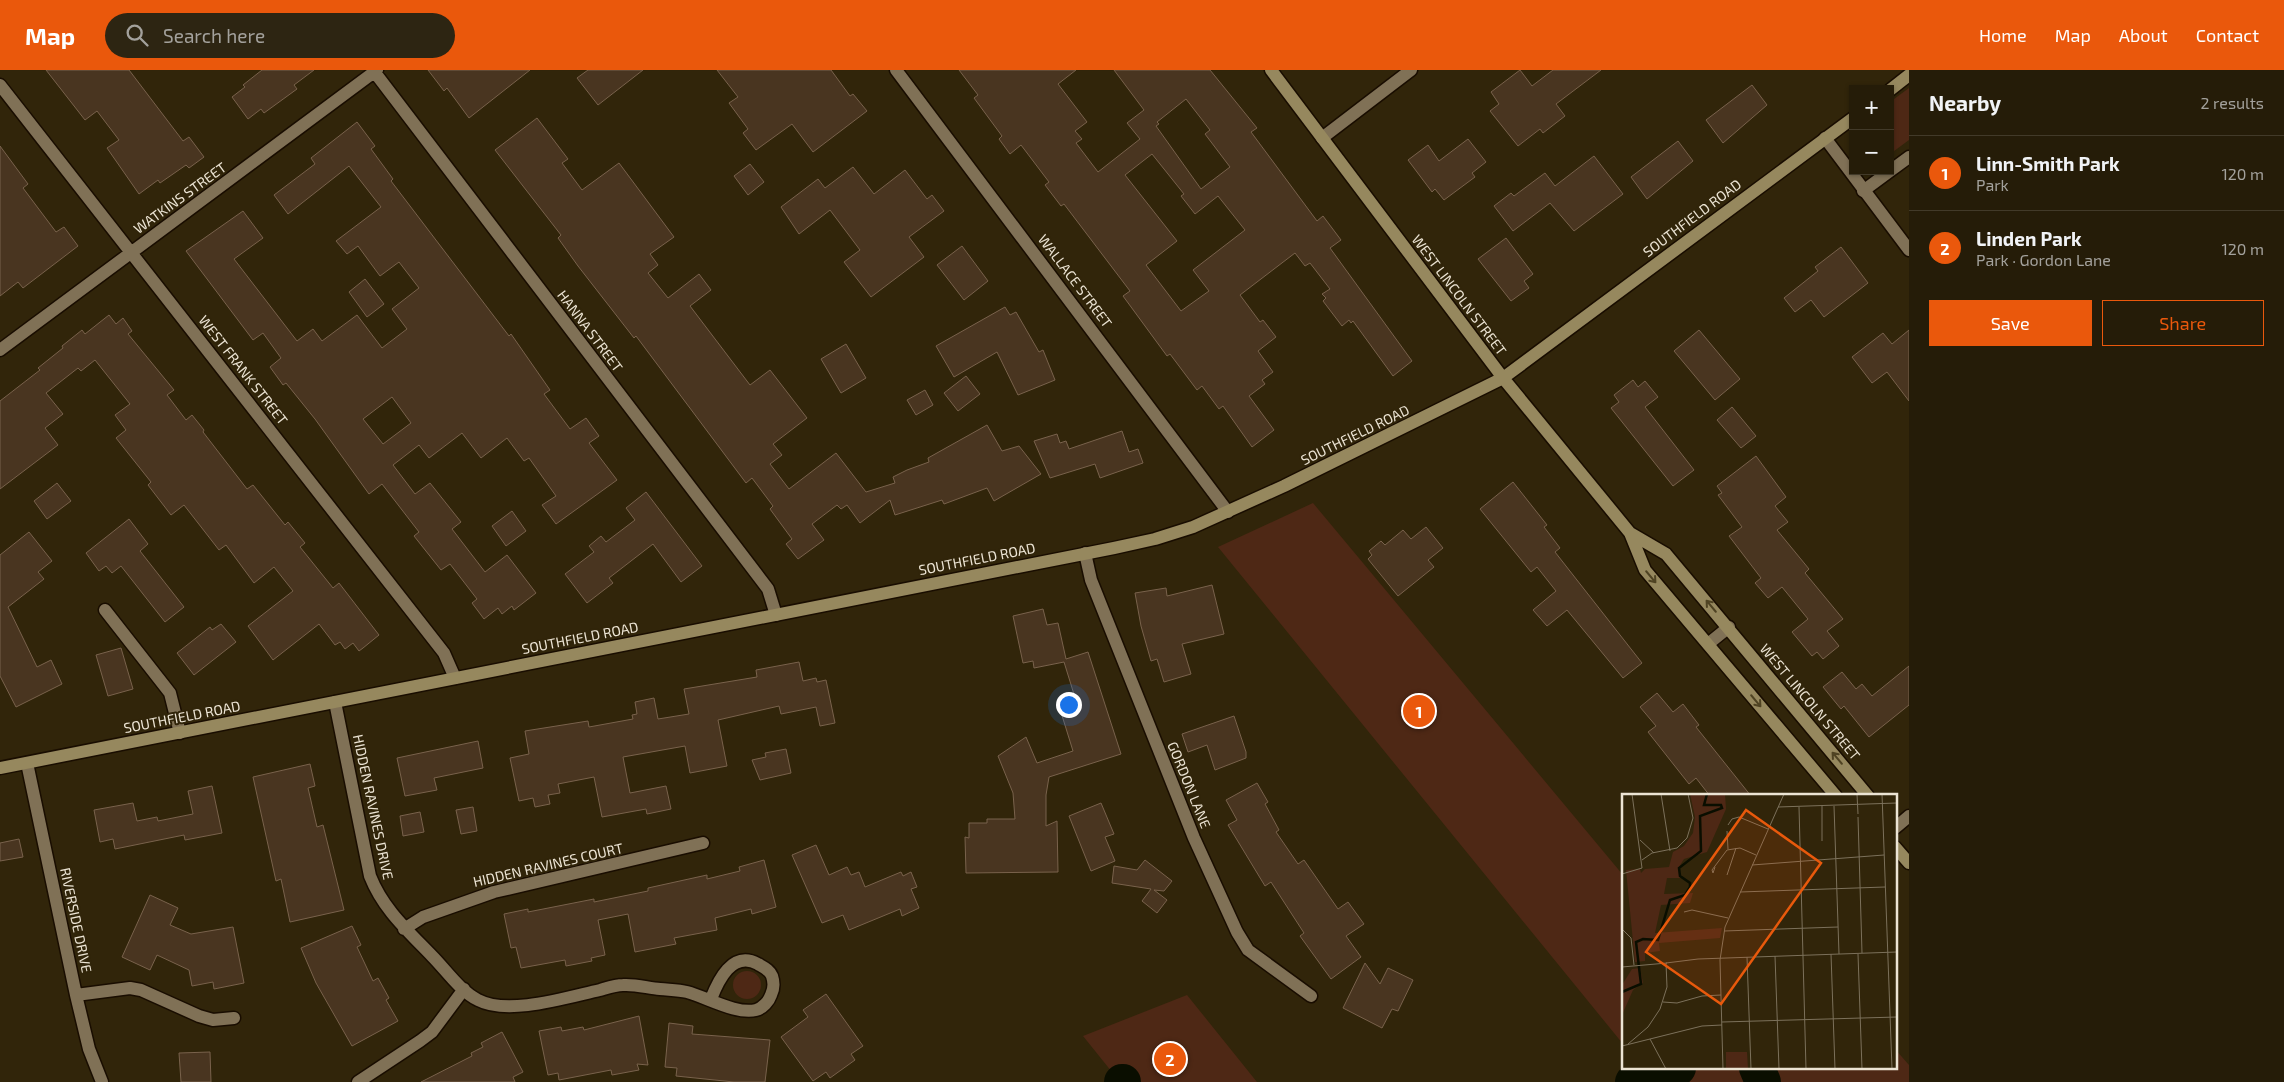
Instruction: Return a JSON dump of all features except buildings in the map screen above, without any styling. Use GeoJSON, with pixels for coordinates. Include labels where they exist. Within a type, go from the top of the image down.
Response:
{"type":"FeatureCollection","features":[{"type":"Feature","properties":{"kind":"main road","name":"WEST LINCOLN STREET"},"geometry":{"type":"LineString","coordinates":[[1270,70],[1503,378],[1630,533],[1645,570],[1834,794]]}},
{"type":"Feature","properties":{"kind":"main road"},"geometry":{"type":"LineString","coordinates":[[1894,87],[1909,75]]}},
{"type":"Feature","properties":{"kind":"main road","name":"SOUTHFIELD ROAD"},"geometry":{"type":"LineString","coordinates":[[0,768],[1155,539],[1193,527],[1402,429],[1503,378],[1849,121]]}},
{"type":"Feature","properties":{"kind":"main road","name":"WEST LINCOLN STREET"},"geometry":{"type":"LineString","coordinates":[[1630,533],[1666,554],[1866,794]]}},
{"type":"Feature","properties":{"kind":"main road"},"geometry":{"type":"LineString","coordinates":[[1896,847],[1909,863]]}},
{"type":"Feature","properties":{"kind":"street","name":"WALLACE STREET"},"geometry":{"type":"LineString","coordinates":[[896,70],[1228,512]]}},
{"type":"Feature","properties":{"kind":"street"},"geometry":{"type":"LineString","coordinates":[[1322,138],[1411,70]]}},
{"type":"Feature","properties":{"kind":"street","name":"WATKINS STREET"},"geometry":{"type":"LineString","coordinates":[[0,350],[375,71]]}},
{"type":"Feature","properties":{"kind":"street","name":"HANNA STREET"},"geometry":{"type":"LineString","coordinates":[[375,71],[768,589],[776,615]]}},
{"type":"Feature","properties":{"kind":"street","name":"WEST FRANK STREET"},"geometry":{"type":"LineString","coordinates":[[0,85],[444,652],[455,678]]}},
{"type":"Feature","properties":{"kind":"street"},"geometry":{"type":"LineString","coordinates":[[1825,138],[1909,250]]}},
{"type":"Feature","properties":{"kind":"street"},"geometry":{"type":"LineString","coordinates":[[1894,168],[1909,157]]}},
{"type":"Feature","properties":{"kind":"street"},"geometry":{"type":"LineString","coordinates":[[1863,191],[1885,175]]}},
{"type":"Feature","properties":{"kind":"street","name":"GORDON LANE"},"geometry":{"type":"LineString","coordinates":[[1085,553],[1094,590],[1194,838],[1237,932],[1248,950],[1311,996]]}},
{"type":"Feature","properties":{"kind":"street"},"geometry":{"type":"LineString","coordinates":[[105,610],[170,693],[180,733]]}},
{"type":"Feature","properties":{"kind":"street"},"geometry":{"type":"LineString","coordinates":[[1708,644],[1729,628]]}},
{"type":"Feature","properties":{"kind":"street","name":"HIDDEN RAVINES DRIVE"},"geometry":{"type":"LineString","coordinates":[[335,702],[370,876],[384,905],[404,928],[477,1000],[492,1006],[514,1007],[622,984],[685,992],[733,1008],[756,1010],[763,1007],[769,1000],[773,985],[772,975],[755,962],[745,961],[736,963],[728,968],[719,979],[711,1000]]}},
{"type":"Feature","properties":{"kind":"street","name":"RIVERSIDE DRIVE"},"geometry":{"type":"LineString","coordinates":[[27,763],[76,995],[89,1050],[102,1082]]}},
{"type":"Feature","properties":{"kind":"street"},"geometry":{"type":"LineString","coordinates":[[1896,827],[1909,816]]}},
{"type":"Feature","properties":{"kind":"street","name":"HIDDEN RAVINES COURT"},"geometry":{"type":"LineString","coordinates":[[404,928],[423,917],[494,892],[703,843]]}},
{"type":"Feature","properties":{"kind":"street"},"geometry":{"type":"LineString","coordinates":[[76,995],[130,988],[141,990],[199,1016],[213,1020],[234,1018]]}},
{"type":"Feature","properties":{"kind":"street"},"geometry":{"type":"LineString","coordinates":[[358,1082],[432,1032],[464,989]]}},
{"type":"Feature","properties":{"kind":"shaded area"},"geometry":{"type":"Polygon","coordinates":[[[1909,88],[1909,140],[1894,151],[1894,130],[1894,99],[1909,88]]]}},
{"type":"Feature","properties":{"kind":"shaded area"},"geometry":{"type":"Polygon","coordinates":[[[1313,503],[1622,874],[1622,1043],[1218,547],[1313,503]]]}},
{"type":"Feature","properties":{"kind":"shaded area"},"geometry":{"type":"Polygon","coordinates":[[[747,971],[757,975],[761,985],[757,995],[747,999],[737,995],[733,985],[737,975],[747,971]]]}},
{"type":"Feature","properties":{"kind":"shaded area"},"geometry":{"type":"Polygon","coordinates":[[[1187,995],[1257,1082],[1120,1082],[1083,1036],[1187,995]]]}},
{"type":"Feature","properties":{"kind":"shaded area"},"geometry":{"type":"Polygon","coordinates":[[[1896,1050],[1909,1065],[1909,1082],[1654,1082],[1645,1070],[1896,1070],[1896,1050]]]}},
{"type":"Feature","properties":{"kind":"waterway"},"geometry":{"type":"LineString","coordinates":[[1633,1082],[1672,1070]]}},
{"type":"Feature","properties":{"kind":"waterway"},"geometry":{"type":"LineString","coordinates":[[1758,1070],[1763,1082]]}},
{"type":"Feature","properties":{"kind":"place","name":"Linn-Smith Park"},"geometry":{"type":"Point","coordinates":[1419,711]}},
{"type":"Feature","properties":{"kind":"place","name":"Linden Park"},"geometry":{"type":"Point","coordinates":[1170,1059]}}]}
